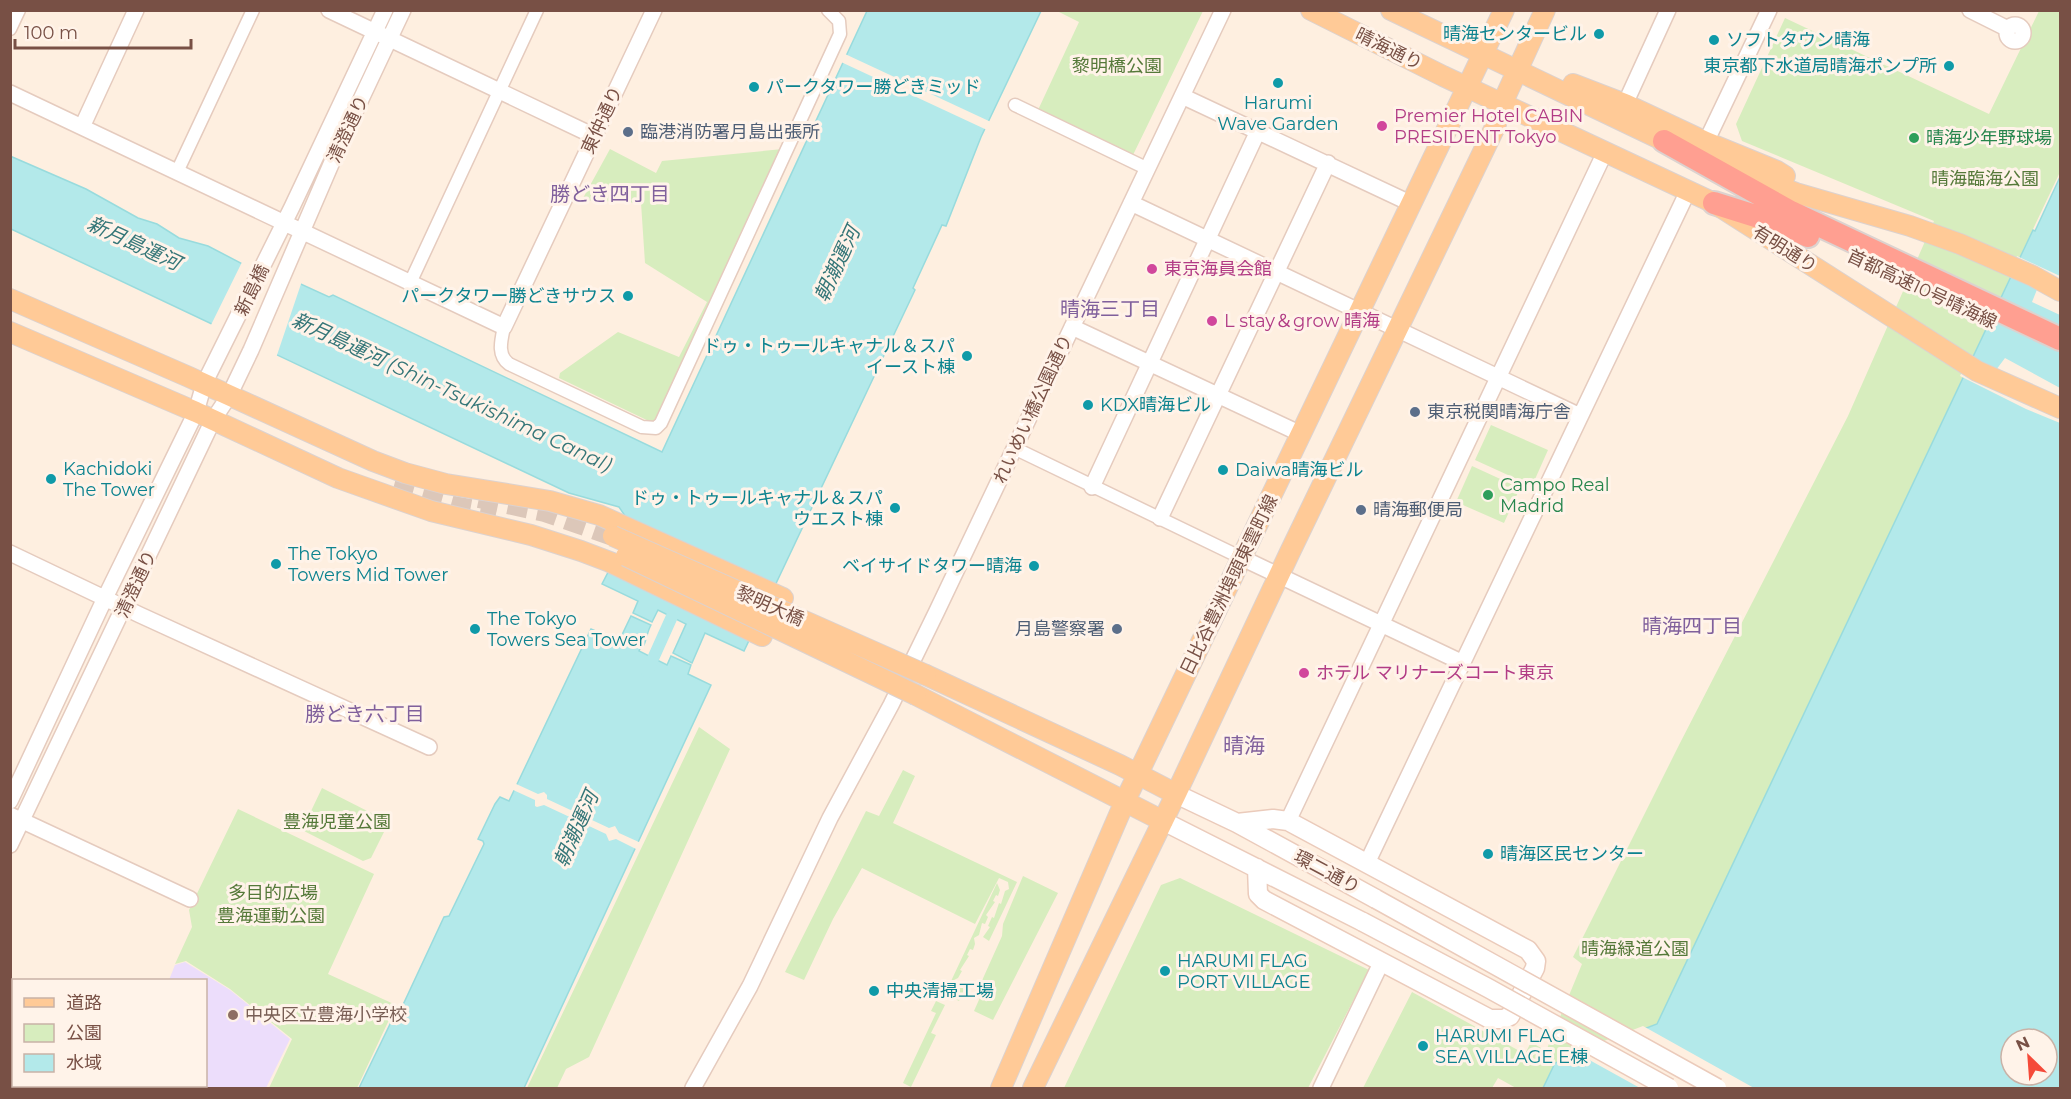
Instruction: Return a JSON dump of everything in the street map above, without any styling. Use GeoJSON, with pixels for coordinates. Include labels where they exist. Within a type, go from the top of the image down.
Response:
{"type":"FeatureCollection","features":[{"type":"Feature","properties":{"kind":"highway"},"geometry":{"type":"LineString","coordinates":[[1664,141],[1790,210]]}},
{"type":"Feature","properties":{"kind":"highway"},"geometry":{"type":"LineString","coordinates":[[1714,203],[1790,210]]}},
{"type":"Feature","properties":{"kind":"highway","name":"首都高速10号晴海線"},"geometry":{"type":"LineString","coordinates":[[1790,210],[2061,339]]}},
{"type":"Feature","properties":{"kind":"highway","name":"首都高速10号晴海線"},"geometry":{"type":"LineString","coordinates":[[1790,210],[2061,354]]}},
{"type":"Feature","properties":{"kind":"main road","name":"晴海通り"},"geometry":{"type":"LineString","coordinates":[[1311,10],[1502,104]]}},
{"type":"Feature","properties":{"kind":"main road","name":"晴海通り"},"geometry":{"type":"LineString","coordinates":[[1391,10],[1518,70]]}},
{"type":"Feature","properties":{"kind":"main road"},"geometry":{"type":"LineString","coordinates":[[1468,87],[1504,10]]}},
{"type":"Feature","properties":{"kind":"main road"},"geometry":{"type":"LineString","coordinates":[[1032,1089],[1164,821],[1397,328],[1495,127],[1502,104],[1545,10]]}},
{"type":"Feature","properties":{"kind":"main road"},"geometry":{"type":"LineString","coordinates":[[1518,70],[1664,141]]}},
{"type":"Feature","properties":{"kind":"main road"},"geometry":{"type":"LineString","coordinates":[[1556,88],[1574,84],[1777,171],[1788,180],[1790,210],[1910,226],[1992,257],[2061,291]]}},
{"type":"Feature","properties":{"kind":"main road","name":"日比谷豊洲埠頭東雲町線"},"geometry":{"type":"LineString","coordinates":[[1001,1089],[1125,801],[1468,87]]}},
{"type":"Feature","properties":{"kind":"main road","name":"有明通り"},"geometry":{"type":"LineString","coordinates":[[1502,104],[1714,203],[1977,371],[2061,408]]}},
{"type":"Feature","properties":{"kind":"main road"},"geometry":{"type":"LineString","coordinates":[[10,300],[405,473],[468,488],[550,501],[599,515],[783,598],[926,675]]}},
{"type":"Feature","properties":{"kind":"main road"},"geometry":{"type":"LineString","coordinates":[[10,332],[155,394],[338,478],[455,517],[531,535],[581,550],[762,636],[916,695]]}},
{"type":"Feature","properties":{"kind":"main road"},"geometry":{"type":"LineString","coordinates":[[10,337],[51,353],[63,355]]}},
{"type":"Feature","properties":{"kind":"main road"},"geometry":{"type":"LineString","coordinates":[[155,394],[167,386],[169,381],[167,368]]}},
{"type":"Feature","properties":{"kind":"main road"},"geometry":{"type":"LineString","coordinates":[[375,492],[386,483],[389,477],[386,466]]}},
{"type":"Feature","properties":{"kind":"main road","name":"黎明大橋"},"geometry":{"type":"LineString","coordinates":[[916,695],[610,541],[926,675]]}},
{"type":"Feature","properties":{"kind":"main road","name":"環二通り"},"geometry":{"type":"LineString","coordinates":[[926,675],[1138,774],[1237,824],[1717,1089]]}},
{"type":"Feature","properties":{"kind":"main road","name":"環二通り"},"geometry":{"type":"LineString","coordinates":[[916,695],[1363,922],[1498,993],[1669,1089]]}},
{"type":"Feature","properties":{"kind":"main road"},"geometry":{"type":"LineString","coordinates":[[1237,824],[1273,819],[1288,821],[1528,950],[1536,961],[1535,968],[1510,1016],[1498,1020],[1491,1019],[1264,900],[1258,894],[1257,868]]}},
{"type":"Feature","properties":{"kind":"street"},"geometry":{"type":"LineString","coordinates":[[10,29],[19,10]]}},
{"type":"Feature","properties":{"kind":"street"},"geometry":{"type":"LineString","coordinates":[[82,127],[136,10]]}},
{"type":"Feature","properties":{"kind":"street"},"geometry":{"type":"LineString","coordinates":[[177,172],[253,10]]}},
{"type":"Feature","properties":{"kind":"street"},"geometry":{"type":"LineString","coordinates":[[329,10],[594,136]]}},
{"type":"Feature","properties":{"kind":"street","name":"清澄通り"},"geometry":{"type":"LineString","coordinates":[[276,239],[385,10]]}},
{"type":"Feature","properties":{"kind":"street","name":"清澄通り"},"geometry":{"type":"LineString","coordinates":[[295,249],[338,148],[403,10]]}},
{"type":"Feature","properties":{"kind":"street"},"geometry":{"type":"LineString","coordinates":[[410,283],[537,10]]}},
{"type":"Feature","properties":{"kind":"street","name":"東仲通り"},"geometry":{"type":"LineString","coordinates":[[504,327],[654,10]]}},
{"type":"Feature","properties":{"kind":"street"},"geometry":{"type":"LineString","coordinates":[[10,93],[504,327],[501,350],[503,359],[509,364],[642,427],[656,428],[664,417],[840,34],[839,21],[828,10]]}},
{"type":"Feature","properties":{"kind":"street","name":"れいめい橋公園通り"},"geometry":{"type":"LineString","coordinates":[[693,1089],[750,986],[830,818],[904,677],[1223,10]]}},
{"type":"Feature","properties":{"kind":"street"},"geometry":{"type":"LineString","coordinates":[[1625,104],[1668,10]]}},
{"type":"Feature","properties":{"kind":"street"},"geometry":{"type":"LineString","coordinates":[[1706,142],[1768,10]]}},
{"type":"Feature","properties":{"kind":"street"},"geometry":{"type":"LineString","coordinates":[[1970,10],[2008,29]]}},
{"type":"Feature","properties":{"kind":"street"},"geometry":{"type":"LineString","coordinates":[[1182,96],[1412,204]]}},
{"type":"Feature","properties":{"kind":"street"},"geometry":{"type":"LineString","coordinates":[[1015,105],[1148,169]]}},
{"type":"Feature","properties":{"kind":"street"},"geometry":{"type":"LineString","coordinates":[[1092,487],[1258,131]]}},
{"type":"Feature","properties":{"kind":"street"},"geometry":{"type":"LineString","coordinates":[[1288,821],[1605,152]]}},
{"type":"Feature","properties":{"kind":"street"},"geometry":{"type":"LineString","coordinates":[[1160,518],[1328,163]]}},
{"type":"Feature","properties":{"kind":"street"},"geometry":{"type":"LineString","coordinates":[[1367,863],[1688,191]]}},
{"type":"Feature","properties":{"kind":"street"},"geometry":{"type":"LineString","coordinates":[[1131,203],[1580,416]]}},
{"type":"Feature","properties":{"kind":"street","name":"新島橋"},"geometry":{"type":"LineString","coordinates":[[228,340],[276,239]]}},
{"type":"Feature","properties":{"kind":"street","name":"新島橋"},"geometry":{"type":"LineString","coordinates":[[251,350],[295,249]]}},
{"type":"Feature","properties":{"kind":"street"},"geometry":{"type":"LineString","coordinates":[[1072,327],[1301,434]]}},
{"type":"Feature","properties":{"kind":"street","name":"清澄通り"},"geometry":{"type":"LineString","coordinates":[[10,845],[17,818],[125,608],[204,416],[204,384],[228,340]]}},
{"type":"Feature","properties":{"kind":"street","name":"清澄通り"},"geometry":{"type":"LineString","coordinates":[[10,801],[105,598],[204,416],[229,396],[251,350]]}},
{"type":"Feature","properties":{"kind":"street"},"geometry":{"type":"LineString","coordinates":[[1014,448],[1463,663]]}},
{"type":"Feature","properties":{"kind":"street"},"geometry":{"type":"LineString","coordinates":[[10,553],[429,747]]}},
{"type":"Feature","properties":{"kind":"street"},"geometry":{"type":"LineString","coordinates":[[17,818],[190,899]]}},
{"type":"Feature","properties":{"kind":"street"},"geometry":{"type":"LineString","coordinates":[[1321,1089],[1382,961]]}},
{"type":"Feature","properties":{"kind":"shaded area","name":"中央区立豊海小学校"},"geometry":{"type":"Polygon","coordinates":[[[185,962],[230,990],[290,1039],[266,1088],[111,1088],[207,1087],[207,979],[169,979],[175,965],[185,962]]]}},
{"type":"Feature","properties":{"kind":"green space","name":"黎明橋公園"},"geometry":{"type":"Polygon","coordinates":[[[1057,11],[1203,11],[1133,155],[1038,110],[1079,22],[1057,11]]]}},
{"type":"Feature","properties":{"kind":"green space"},"geometry":{"type":"Polygon","coordinates":[[[2039,11],[2060,11],[2060,172],[1657,1024],[1555,1063],[1543,1088],[1516,1088],[1498,1078],[1492,1088],[1363,1088],[1412,992],[1525,1054],[1531,1042],[1546,1051],[1582,964],[1573,957],[1848,416],[1934,221],[1742,141],[1736,124],[1785,18],[1989,114],[2039,11]]]}},
{"type":"Feature","properties":{"kind":"green space"},"geometry":{"type":"Polygon","coordinates":[[[610,149],[656,173],[662,161],[783,149],[655,424],[559,378],[560,373],[618,332],[679,357],[707,302],[645,263],[641,203],[582,200],[610,149]]]}},
{"type":"Feature","properties":{"kind":"green space"},"geometry":{"type":"Polygon","coordinates":[[[1491,425],[1548,450],[1532,486],[1475,460],[1491,425]]]}},
{"type":"Feature","properties":{"kind":"green space","name":"Campo Real Madrid"},"geometry":{"type":"Polygon","coordinates":[[[1472,466],[1520,488],[1504,523],[1456,502],[1472,466]]]}},
{"type":"Feature","properties":{"kind":"green space"},"geometry":{"type":"Polygon","coordinates":[[[699,727],[730,749],[589,1057],[566,1069],[557,1088],[527,1088],[699,727]]]}},
{"type":"Feature","properties":{"kind":"green space"},"geometry":{"type":"Polygon","coordinates":[[[903,770],[915,776],[893,823],[1017,882],[989,941],[983,937],[990,927],[988,926],[992,917],[994,918],[999,903],[1001,904],[1005,891],[1009,889],[1008,882],[999,878],[975,924],[862,868],[833,919],[804,980],[785,972],[866,811],[879,816],[903,770]]]}},
{"type":"Feature","properties":{"kind":"green space","name":"豊海児童公園"},"geometry":{"type":"Polygon","coordinates":[[[322,788],[389,822],[371,858],[363,861],[302,830],[322,788]]]}},
{"type":"Feature","properties":{"kind":"green space","name":"豊海運動公園"},"geometry":{"type":"Polygon","coordinates":[[[238,809],[374,874],[328,974],[396,1005],[357,1088],[269,1088],[292,1039],[230,989],[186,961],[175,964],[192,927],[189,910],[238,809]]]}},
{"type":"Feature","properties":{"kind":"green space"},"geometry":{"type":"Polygon","coordinates":[[[1023,876],[1058,893],[993,1020],[974,1011],[982,993],[980,985],[1002,936],[1003,924],[1023,876]]]}},
{"type":"Feature","properties":{"kind":"green space"},"geometry":{"type":"Polygon","coordinates":[[[1180,878],[1369,970],[1308,1088],[1064,1088],[1161,885],[1180,878]]]}},
{"type":"Feature","properties":{"kind":"green space"},"geometry":{"type":"Polygon","coordinates":[[[997,883],[1000,890],[998,896],[996,895],[993,901],[995,902],[986,915],[988,917],[985,924],[982,923],[979,935],[974,938],[973,950],[970,949],[967,955],[969,956],[960,970],[962,971],[954,980],[954,985],[960,988],[963,986],[970,995],[968,999],[961,996],[959,1001],[945,994],[997,883]]]}},
{"type":"Feature","properties":{"kind":"green space"},"geometry":{"type":"Polygon","coordinates":[[[936,1001],[945,1005],[931,1033],[936,1035],[911,1087],[903,1083],[936,1013],[931,1011],[936,1001]]]}},
{"type":"Feature","properties":{"kind":"water"},"geometry":{"type":"Polygon","coordinates":[[[867,11],[1041,11],[981,137],[946,226],[942,225],[913,288],[915,290],[744,651],[705,633],[692,663],[673,653],[686,624],[658,610],[652,622],[633,613],[638,601],[602,584],[632,526],[619,507],[569,493],[11,229],[10,156],[86,189],[138,218],[157,224],[179,238],[208,246],[256,271],[281,275],[329,297],[333,295],[662,452],[867,11]]]}},
{"type":"Feature","properties":{"kind":"water"},"geometry":{"type":"Polygon","coordinates":[[[2060,177],[2060,1088],[1543,1088],[1555,1063],[1657,1024],[2033,230],[2035,231],[2060,177]]]}},
{"type":"Feature","properties":{"kind":"water"},"geometry":{"type":"Polygon","coordinates":[[[631,616],[651,625],[643,647],[641,646],[639,651],[667,665],[671,656],[691,665],[688,674],[711,685],[524,1088],[359,1088],[394,1016],[401,1009],[444,917],[449,916],[484,844],[478,839],[495,804],[500,797],[509,801],[591,629],[619,641],[631,616]]]}},
{"type":"Feature","properties":{"kind":"pier"},"geometry":{"type":"Polygon","coordinates":[[[845,54],[991,122],[987,130],[841,62],[845,54]]]}},
{"type":"Feature","properties":{"kind":"pier"},"geometry":{"type":"Polygon","coordinates":[[[2017,256],[2060,276],[2060,315],[2032,302],[2038,287],[2009,272],[2017,256]]]}},
{"type":"Feature","properties":{"kind":"pier"},"geometry":{"type":"Polygon","coordinates":[[[243,260],[257,268],[282,272],[302,281],[276,358],[210,327],[243,260]]]}},
{"type":"Feature","properties":{"kind":"pier"},"geometry":{"type":"Polygon","coordinates":[[[1969,357],[1996,370],[2005,358],[2060,388],[2060,423],[1960,376],[1969,357]]]}},
{"type":"Feature","properties":{"kind":"pier"},"geometry":{"type":"Polygon","coordinates":[[[514,783],[538,794],[544,792],[547,799],[609,828],[615,826],[619,833],[641,843],[638,850],[616,839],[609,841],[606,834],[544,805],[535,806],[535,800],[511,789],[514,783]]]}},
{"type":"Feature","properties":{"kind":"pier"},"geometry":{"type":"Polygon","coordinates":[[[1643,1026],[1754,1088],[1640,1088],[1575,1052],[1643,1026]]]}},
{"type":"Feature","properties":{"kind":"waterway","name":"朝潮運河"},"geometry":{"type":"LineString","coordinates":[[647,672],[678,603]]}},
{"type":"Feature","properties":{"kind":"tunnel"},"geometry":{"type":"LineString","coordinates":[[393,489],[454,506],[496,514]]}},
{"type":"Feature","properties":{"kind":"tunnel"},"geometry":{"type":"LineString","coordinates":[[479,498],[545,512],[613,536]]}},
{"type":"Feature","properties":{"kind":"place","name":"晴海センタービル"},"geometry":{"type":"Point","coordinates":[1599,34]}},
{"type":"Feature","properties":{"kind":"place","name":"ソフトタウン晴海"},"geometry":{"type":"Point","coordinates":[1714,40]}},
{"type":"Feature","properties":{"kind":"place","name":"東京都下水道局晴海ポンプ所"},"geometry":{"type":"Point","coordinates":[1949,66]}},
{"type":"Feature","properties":{"kind":"place","name":"Harumi Wave Garden"},"geometry":{"type":"Point","coordinates":[1278,83]}},
{"type":"Feature","properties":{"kind":"place","name":"パークタワー勝どきミッド"},"geometry":{"type":"Point","coordinates":[754,87]}},
{"type":"Feature","properties":{"kind":"place","name":"Premier Hotel CABIN PRESIDENT Tokyo"},"geometry":{"type":"Point","coordinates":[1382,126]}},
{"type":"Feature","properties":{"kind":"place","name":"臨港消防署月島出張所"},"geometry":{"type":"Point","coordinates":[628,132]}},
{"type":"Feature","properties":{"kind":"place","name":"晴海少年野球場"},"geometry":{"type":"Point","coordinates":[1914,138]}},
{"type":"Feature","properties":{"kind":"place","name":"東京海員会館"},"geometry":{"type":"Point","coordinates":[1152,269]}},
{"type":"Feature","properties":{"kind":"place","name":"パークタワー勝どきサウス"},"geometry":{"type":"Point","coordinates":[628,296]}},
{"type":"Feature","properties":{"kind":"place","name":"L stay＆grow 晴海"},"geometry":{"type":"Point","coordinates":[1212,321]}},
{"type":"Feature","properties":{"kind":"place","name":"ドゥ・トゥールキャナル＆スパ イースト棟"},"geometry":{"type":"Point","coordinates":[967,356]}},
{"type":"Feature","properties":{"kind":"place","name":"KDX晴海ビル"},"geometry":{"type":"Point","coordinates":[1088,405]}},
{"type":"Feature","properties":{"kind":"place","name":"東京税関晴海庁舎"},"geometry":{"type":"Point","coordinates":[1415,412]}},
{"type":"Feature","properties":{"kind":"place","name":"Daiwa晴海ビル"},"geometry":{"type":"Point","coordinates":[1223,470]}},
{"type":"Feature","properties":{"kind":"place","name":"Kachidoki The Tower"},"geometry":{"type":"Point","coordinates":[51,479]}},
{"type":"Feature","properties":{"kind":"place","name":"Campo Real Madrid"},"geometry":{"type":"Point","coordinates":[1488,495]}},
{"type":"Feature","properties":{"kind":"place","name":"ドゥ・トゥールキャナル＆スパ ウエスト棟"},"geometry":{"type":"Point","coordinates":[895,508]}},
{"type":"Feature","properties":{"kind":"place","name":"晴海郵便局"},"geometry":{"type":"Point","coordinates":[1361,510]}},
{"type":"Feature","properties":{"kind":"place","name":"The Tokyo Towers Mid Tower"},"geometry":{"type":"Point","coordinates":[276,564]}},
{"type":"Feature","properties":{"kind":"place","name":"ベイサイドタワー晴海"},"geometry":{"type":"Point","coordinates":[1034,566]}},
{"type":"Feature","properties":{"kind":"place","name":"The Tokyo Towers Sea Tower"},"geometry":{"type":"Point","coordinates":[475,629]}},
{"type":"Feature","properties":{"kind":"place","name":"月島警察署"},"geometry":{"type":"Point","coordinates":[1117,629]}},
{"type":"Feature","properties":{"kind":"place","name":"ホテル マリナーズコート東京"},"geometry":{"type":"Point","coordinates":[1304,673]}},
{"type":"Feature","properties":{"kind":"place","name":"晴海区民センター"},"geometry":{"type":"Point","coordinates":[1488,854]}},
{"type":"Feature","properties":{"kind":"place","name":"HARUMI FLAG PORT VILLAGE"},"geometry":{"type":"Point","coordinates":[1165,971]}},
{"type":"Feature","properties":{"kind":"place","name":"中央清掃工場"},"geometry":{"type":"Point","coordinates":[874,991]}},
{"type":"Feature","properties":{"kind":"place","name":"中央区立豊海小学校"},"geometry":{"type":"Point","coordinates":[233,1015]}},
{"type":"Feature","properties":{"kind":"place","name":"HARUMI FLAG SEA VILLAGE E棟"},"geometry":{"type":"Point","coordinates":[1423,1046]}},
{"type":"Feature","properties":{"kind":"district","name":"勝どき四丁目"},"geometry":{"type":"Point","coordinates":[610,194]}},
{"type":"Feature","properties":{"kind":"district","name":"晴海三丁目"},"geometry":{"type":"Point","coordinates":[1110,309]}},
{"type":"Feature","properties":{"kind":"district","name":"晴海四丁目"},"geometry":{"type":"Point","coordinates":[1692,626]}},
{"type":"Feature","properties":{"kind":"district","name":"勝どき六丁目"},"geometry":{"type":"Point","coordinates":[365,714]}},
{"type":"Feature","properties":{"kind":"district","name":"晴海"},"geometry":{"type":"Point","coordinates":[1244,746]}},
{"type":"Feature","properties":{"kind":"park label","name":"晴海臨海公園"},"geometry":{"type":"Point","coordinates":[1985,179]}},
{"type":"Feature","properties":{"kind":"park label","name":"多目的広場"},"geometry":{"type":"Point","coordinates":[273,893]}},
{"type":"Feature","properties":{"kind":"park label","name":"晴海緑道公園"},"geometry":{"type":"Point","coordinates":[1635,949]}},
{"type":"Feature","properties":{"kind":"water label","name":"新月島運河"},"geometry":{"type":"Point","coordinates":[134,243]}},
{"type":"Feature","properties":{"kind":"water label","name":"新月島運河 (Shin-Tsukishima Canal)"},"geometry":{"type":"Point","coordinates":[452,392]}}]}
